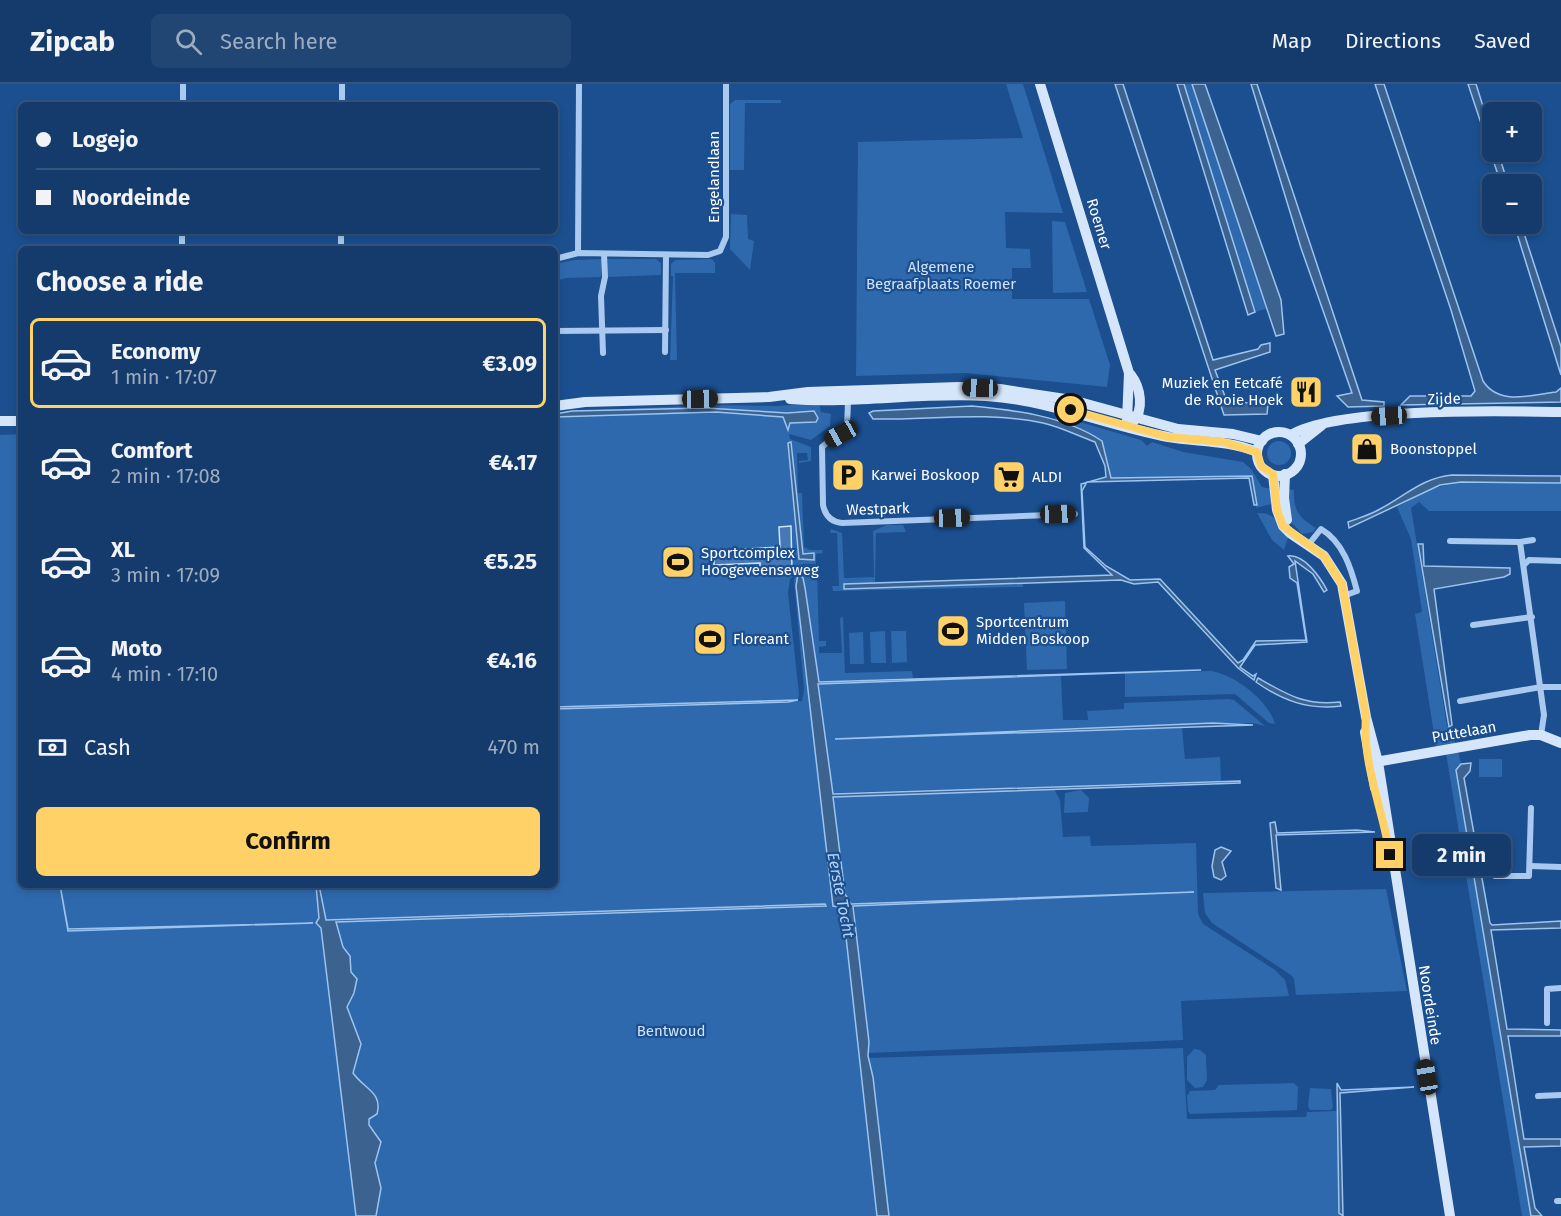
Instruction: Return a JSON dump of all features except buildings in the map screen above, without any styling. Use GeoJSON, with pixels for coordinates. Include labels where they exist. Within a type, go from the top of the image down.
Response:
{"type":"FeatureCollection","features":[{"type":"Feature","properties":{"kind":"main road","name":"Roemer"},"geometry":{"type":"LineString","coordinates":[[1040,84],[1130,373],[1130,420]]}},
{"type":"Feature","properties":{"kind":"main road"},"geometry":{"type":"LineString","coordinates":[[558,406],[585,402],[769,397],[808,392],[848,396],[959,387],[1000,389],[1072,400],[1130,420],[1168,437],[1223,442],[1257,452]]}},
{"type":"Feature","properties":{"kind":"main road"},"geometry":{"type":"LineString","coordinates":[[558,399],[585,402]]}},
{"type":"Feature","properties":{"kind":"main road","name":"Zijde"},"geometry":{"type":"LineString","coordinates":[[1294,440],[1328,422],[1416,415],[1561,411]]}},
{"type":"Feature","properties":{"kind":"main road"},"geometry":{"type":"LineString","coordinates":[[1130,420],[1262,441]]}},
{"type":"Feature","properties":{"kind":"main road"},"geometry":{"type":"LineString","coordinates":[[0,421],[18,421]]}},
{"type":"Feature","properties":{"kind":"main road"},"geometry":{"type":"LineString","coordinates":[[1275,432],[1294,440],[1299,462],[1279,474],[1261,466],[1257,452],[1262,441],[1275,432]]}},
{"type":"Feature","properties":{"kind":"main road","name":"Noordeinde"},"geometry":{"type":"LineString","coordinates":[[1279,474],[1280,519],[1290,533],[1324,556],[1335,570],[1346,595],[1366,717],[1365,730],[1374,763],[1387,833],[1450,1216]]}},
{"type":"Feature","properties":{"kind":"main road"},"geometry":{"type":"LineString","coordinates":[[1541,735],[1561,743]]}},
{"type":"Feature","properties":{"kind":"main road","name":"Puttelaan"},"geometry":{"type":"LineString","coordinates":[[1374,763],[1541,735]]}},
{"type":"Feature","properties":{"kind":"street"},"geometry":{"type":"LineString","coordinates":[[183,84],[183,102]]}},
{"type":"Feature","properties":{"kind":"street"},"geometry":{"type":"LineString","coordinates":[[342,84],[342,102]]}},
{"type":"Feature","properties":{"kind":"street"},"geometry":{"type":"LineString","coordinates":[[578,253],[579,84]]}},
{"type":"Feature","properties":{"kind":"street","name":"Engelandlaan"},"geometry":{"type":"LineString","coordinates":[[558,258],[578,253],[708,255],[720,251],[726,237],[726,84]]}},
{"type":"Feature","properties":{"kind":"street"},"geometry":{"type":"LineString","coordinates":[[603,353],[604,254]]}},
{"type":"Feature","properties":{"kind":"street"},"geometry":{"type":"LineString","coordinates":[[665,352],[666,255]]}},
{"type":"Feature","properties":{"kind":"street"},"geometry":{"type":"LineString","coordinates":[[558,332],[666,330]]}},
{"type":"Feature","properties":{"kind":"street","name":"Westpark"},"geometry":{"type":"LineString","coordinates":[[848,396],[848,425],[845,432],[822,447],[823,505],[828,517],[842,523],[1075,514]]}},
{"type":"Feature","properties":{"kind":"street","name":"Noordeinde"},"geometry":{"type":"LineString","coordinates":[[1304,541],[1322,529],[1338,544],[1350,568],[1357,591],[1346,595]]}},
{"type":"Feature","properties":{"kind":"street"},"geometry":{"type":"LineString","coordinates":[[1450,541],[1520,542],[1533,540]]}},
{"type":"Feature","properties":{"kind":"street"},"geometry":{"type":"LineString","coordinates":[[1520,542],[1541,687],[1544,715],[1541,735]]}},
{"type":"Feature","properties":{"kind":"street"},"geometry":{"type":"LineString","coordinates":[[1525,564],[1529,560],[1561,561]]}},
{"type":"Feature","properties":{"kind":"street"},"geometry":{"type":"LineString","coordinates":[[1473,625],[1532,617]]}},
{"type":"Feature","properties":{"kind":"street"},"geometry":{"type":"LineString","coordinates":[[1460,701],[1541,687],[1561,687]]}},
{"type":"Feature","properties":{"kind":"street"},"geometry":{"type":"LineString","coordinates":[[1495,876],[1529,876],[1531,808]]}},
{"type":"Feature","properties":{"kind":"street"},"geometry":{"type":"LineString","coordinates":[[1530,866],[1561,867]]}},
{"type":"Feature","properties":{"kind":"street"},"geometry":{"type":"LineString","coordinates":[[1547,1023],[1547,988],[1561,988]]}},
{"type":"Feature","properties":{"kind":"street"},"geometry":{"type":"LineString","coordinates":[[1538,1095],[1561,1095]]}},
{"type":"Feature","properties":{"kind":"green space","name":"Algemene Begraafplaats Roemer"},"geometry":{"type":"Polygon","coordinates":[[[1006,84],[1023,84],[1063,213],[1005,212],[1006,248],[1030,249],[1031,268],[1012,268],[1012,299],[1089,299],[1110,365],[1107,387],[966,373],[856,376],[858,142],[1023,138],[1006,84]]]}},
{"type":"Feature","properties":{"kind":"green space"},"geometry":{"type":"Polygon","coordinates":[[[1184,84],[1192,84],[1266,309],[1255,312],[1184,84]]]}},
{"type":"Feature","properties":{"kind":"green space"},"geometry":{"type":"Polygon","coordinates":[[[735,100],[781,100],[781,103],[745,103],[744,170],[730,170],[730,104],[735,100]]]}},
{"type":"Feature","properties":{"kind":"green space"},"geometry":{"type":"Polygon","coordinates":[[[731,214],[747,215],[748,239],[754,241],[750,270],[730,249],[731,214]]]}},
{"type":"Feature","properties":{"kind":"green space"},"geometry":{"type":"Polygon","coordinates":[[[1052,221],[1065,222],[1087,292],[1053,293],[1052,221]]]}},
{"type":"Feature","properties":{"kind":"green space"},"geometry":{"type":"Polygon","coordinates":[[[602,259],[601,277],[558,280],[558,263],[602,259]]]}},
{"type":"Feature","properties":{"kind":"green space"},"geometry":{"type":"Polygon","coordinates":[[[606,259],[656,259],[661,263],[661,275],[607,277],[606,259]]]}},
{"type":"Feature","properties":{"kind":"green space"},"geometry":{"type":"Polygon","coordinates":[[[712,259],[715,263],[715,273],[675,273],[677,360],[670,360],[673,276],[671,276],[671,264],[675,260],[712,259]]]}},
{"type":"Feature","properties":{"kind":"green space","name":"Sportcomplex Hoogeveenseweg"},"geometry":{"type":"Polygon","coordinates":[[[819,403],[821,412],[831,414],[830,426],[811,440],[789,434],[790,439],[811,447],[811,461],[799,463],[799,461],[808,460],[807,453],[797,453],[798,493],[802,493],[804,547],[810,550],[822,550],[823,553],[816,554],[816,564],[802,564],[802,569],[790,579],[788,593],[798,700],[558,707],[558,416],[712,411],[788,416],[790,430],[790,423],[806,423],[796,411],[787,413],[705,408],[572,411],[714,405],[777,406],[819,403]],[[791,442],[799,559],[813,560],[813,553],[803,554],[791,442]]]}},
{"type":"Feature","properties":{"kind":"green space"},"geometry":{"type":"Polygon","coordinates":[[[1056,415],[1141,440],[1147,446],[1152,442],[1183,452],[1243,462],[1251,469],[1262,487],[1272,489],[1271,504],[1256,508],[1251,476],[1111,478],[1099,443],[1101,441],[1055,421],[1056,415]]]}},
{"type":"Feature","properties":{"kind":"green space","name":"Bentwoud"},"geometry":{"type":"Polygon","coordinates":[[[18,434],[18,888],[558,888],[558,709],[802,701],[804,689],[794,579],[796,574],[817,570],[819,641],[826,641],[826,646],[819,647],[819,653],[842,653],[840,618],[843,617],[845,673],[912,671],[913,678],[818,682],[802,576],[796,586],[803,659],[844,911],[879,1216],[0,1216],[0,435],[18,434]]]}},
{"type":"Feature","properties":{"kind":"green space"},"geometry":{"type":"Polygon","coordinates":[[[1279,441],[1284,442],[1290,448],[1290,458],[1284,464],[1279,465],[1274,464],[1268,458],[1267,453],[1268,448],[1274,442],[1279,441]]]}},
{"type":"Feature","properties":{"kind":"green space"},"geometry":{"type":"Polygon","coordinates":[[[1461,482],[1561,483],[1561,511],[1429,511],[1419,502],[1411,508],[1447,726],[1452,725],[1455,743],[1436,746],[1415,614],[1422,612],[1411,539],[1397,507],[1430,489],[1461,482]]]}},
{"type":"Feature","properties":{"kind":"green space"},"geometry":{"type":"Polygon","coordinates":[[[1287,489],[1294,490],[1298,513],[1316,528],[1313,532],[1302,534],[1291,522],[1287,489]]]}},
{"type":"Feature","properties":{"kind":"green space"},"geometry":{"type":"Polygon","coordinates":[[[1257,513],[1268,514],[1279,523],[1288,538],[1284,550],[1272,540],[1257,513]]]}},
{"type":"Feature","properties":{"kind":"green space"},"geometry":{"type":"Polygon","coordinates":[[[887,525],[903,525],[906,532],[876,533],[875,583],[844,584],[844,589],[1023,583],[1023,587],[833,591],[832,586],[839,586],[837,533],[830,533],[831,529],[842,533],[844,578],[874,577],[873,531],[887,525]]]}},
{"type":"Feature","properties":{"kind":"green space"},"geometry":{"type":"Polygon","coordinates":[[[1065,601],[1067,669],[1027,670],[1024,603],[1065,601]]]}},
{"type":"Feature","properties":{"kind":"green space"},"geometry":{"type":"Polygon","coordinates":[[[885,631],[886,663],[871,663],[870,632],[885,631]]]}},
{"type":"Feature","properties":{"kind":"green space"},"geometry":{"type":"Polygon","coordinates":[[[891,631],[906,631],[907,662],[892,663],[891,631]]]}},
{"type":"Feature","properties":{"kind":"green space"},"geometry":{"type":"Polygon","coordinates":[[[863,632],[864,664],[850,664],[849,633],[863,632]]]}},
{"type":"Feature","properties":{"kind":"green space"},"geometry":{"type":"Polygon","coordinates":[[[1211,671],[1240,683],[1249,690],[1265,706],[1275,724],[1269,723],[1235,694],[1125,697],[1125,673],[1211,671]]]}},
{"type":"Feature","properties":{"kind":"green space"},"geometry":{"type":"Polygon","coordinates":[[[1061,676],[1063,720],[1088,720],[1087,711],[1124,709],[1124,703],[1228,699],[1234,700],[1265,726],[1252,723],[1213,723],[836,739],[1182,728],[1185,759],[1220,757],[1221,781],[831,793],[818,684],[1061,676]]]}},
{"type":"Feature","properties":{"kind":"green space"},"geometry":{"type":"Polygon","coordinates":[[[1458,751],[1461,764],[1456,770],[1531,1216],[1522,1216],[1446,753],[1458,751]]]}},
{"type":"Feature","properties":{"kind":"green space"},"geometry":{"type":"Polygon","coordinates":[[[1479,759],[1502,759],[1502,777],[1479,777],[1479,759]]]}},
{"type":"Feature","properties":{"kind":"green space"},"geometry":{"type":"Polygon","coordinates":[[[1054,789],[1060,800],[1063,837],[1090,836],[1091,846],[1196,843],[1198,914],[1203,924],[1275,970],[1285,980],[1289,996],[1181,1001],[1183,1040],[868,1053],[854,905],[1134,895],[851,904],[845,894],[833,797],[1054,789]]]}},
{"type":"Feature","properties":{"kind":"green space"},"geometry":{"type":"Polygon","coordinates":[[[1081,790],[1089,798],[1088,812],[1064,813],[1065,793],[1081,790]]]}},
{"type":"Feature","properties":{"kind":"green space"},"geometry":{"type":"Polygon","coordinates":[[[1386,889],[1407,991],[1296,995],[1294,979],[1291,975],[1212,923],[1205,913],[1203,893],[1206,893],[1386,889]]]}},
{"type":"Feature","properties":{"kind":"green space"},"geometry":{"type":"Polygon","coordinates":[[[1183,1048],[1187,1119],[1306,1117],[1307,1112],[1337,1111],[1340,1216],[889,1216],[868,1058],[1183,1048]]]}},
{"type":"Feature","properties":{"kind":"green space"},"geometry":{"type":"Polygon","coordinates":[[[1194,1049],[1206,1055],[1207,1080],[1203,1087],[1195,1088],[1187,1080],[1187,1057],[1194,1049]]]}},
{"type":"Feature","properties":{"kind":"green space"},"geometry":{"type":"Polygon","coordinates":[[[1294,1083],[1298,1087],[1297,1110],[1190,1114],[1188,1111],[1187,1096],[1190,1091],[1215,1090],[1219,1085],[1294,1083]]]}},
{"type":"Feature","properties":{"kind":"green space"},"geometry":{"type":"Polygon","coordinates":[[[1310,1088],[1331,1089],[1333,1107],[1331,1110],[1310,1110],[1308,1106],[1310,1088]]]}},
{"type":"Feature","properties":{"kind":"water"},"geometry":{"type":"Polygon","coordinates":[[[1115,84],[1123,84],[1213,360],[1258,349],[1261,345],[1270,343],[1270,352],[1215,370],[1226,399],[1232,402],[1268,404],[1267,414],[1224,415],[1115,84]]]}},
{"type":"Feature","properties":{"kind":"water"},"geometry":{"type":"Polygon","coordinates":[[[1177,84],[1184,84],[1255,312],[1248,315],[1177,84]]]}},
{"type":"Feature","properties":{"kind":"water"},"geometry":{"type":"Polygon","coordinates":[[[1192,84],[1205,84],[1281,300],[1284,334],[1276,336],[1192,84]]]}},
{"type":"Feature","properties":{"kind":"water"},"geometry":{"type":"Polygon","coordinates":[[[1251,84],[1257,84],[1362,400],[1384,402],[1384,406],[1348,407],[1337,396],[1352,393],[1301,248],[1251,84]]]}},
{"type":"Feature","properties":{"kind":"water"},"geometry":{"type":"Polygon","coordinates":[[[1375,84],[1384,84],[1483,381],[1498,394],[1516,397],[1556,392],[1561,388],[1561,402],[1401,405],[1410,396],[1471,396],[1475,391],[1451,310],[1375,84]]]}},
{"type":"Feature","properties":{"kind":"water"},"geometry":{"type":"Polygon","coordinates":[[[1468,84],[1476,84],[1482,103],[1482,126],[1468,84]]]}},
{"type":"Feature","properties":{"kind":"water"},"geometry":{"type":"Polygon","coordinates":[[[1494,162],[1501,162],[1505,174],[1498,174],[1494,162]]]}},
{"type":"Feature","properties":{"kind":"water"},"geometry":{"type":"Polygon","coordinates":[[[1517,234],[1524,234],[1561,347],[1561,375],[1517,234]]]}},
{"type":"Feature","properties":{"kind":"water"},"geometry":{"type":"Polygon","coordinates":[[[972,406],[1039,416],[1088,432],[1102,441],[1111,478],[1252,476],[1257,505],[1254,505],[1249,478],[1088,482],[1106,477],[1105,466],[1095,442],[1043,423],[1001,417],[873,419],[869,413],[972,406]]]}},
{"type":"Feature","properties":{"kind":"water"},"geometry":{"type":"Polygon","coordinates":[[[705,408],[787,413],[814,411],[818,418],[816,422],[790,423],[788,430],[783,417],[716,412],[558,417],[558,413],[572,411],[705,408]]]}},
{"type":"Feature","properties":{"kind":"water"},"geometry":{"type":"Polygon","coordinates":[[[791,442],[803,554],[814,553],[814,560],[799,559],[788,443],[791,442]]]}},
{"type":"Feature","properties":{"kind":"water"},"geometry":{"type":"Polygon","coordinates":[[[1452,475],[1561,476],[1561,483],[1461,482],[1440,485],[1349,528],[1348,522],[1376,511],[1423,484],[1452,475]]]}},
{"type":"Feature","properties":{"kind":"water"},"geometry":{"type":"Polygon","coordinates":[[[1087,482],[1082,491],[1085,547],[1106,566],[1130,580],[1160,579],[1238,663],[1243,660],[1256,641],[1306,640],[1297,583],[1290,578],[1289,567],[1294,564],[1288,556],[1294,556],[1306,562],[1327,590],[1324,592],[1313,574],[1295,561],[1307,642],[1255,645],[1240,667],[1253,676],[1256,674],[1254,680],[1238,668],[1158,582],[1134,584],[1121,580],[844,589],[844,584],[1112,575],[1084,548],[1081,484],[1087,482]]]}},
{"type":"Feature","properties":{"kind":"water"},"geometry":{"type":"Polygon","coordinates":[[[1418,544],[1423,544],[1424,566],[1510,568],[1510,574],[1504,577],[1434,589],[1452,725],[1449,727],[1418,544]]]}},
{"type":"Feature","properties":{"kind":"water","name":"Eerste Tocht"},"geometry":{"type":"Polygon","coordinates":[[[798,574],[803,578],[805,588],[819,682],[1201,670],[818,684],[833,794],[1240,781],[1240,783],[833,797],[845,894],[851,904],[1194,892],[853,906],[869,1042],[868,1056],[873,1077],[889,1216],[877,1216],[844,919],[840,907],[833,906],[796,586],[798,574]]]}},
{"type":"Feature","properties":{"kind":"water"},"geometry":{"type":"Polygon","coordinates":[[[1258,678],[1297,698],[1317,702],[1340,702],[1341,706],[1318,707],[1296,703],[1266,689],[1256,682],[1258,678]]]}},
{"type":"Feature","properties":{"kind":"water"},"geometry":{"type":"Polygon","coordinates":[[[798,700],[558,709],[558,707],[798,700]]]}},
{"type":"Feature","properties":{"kind":"water"},"geometry":{"type":"Polygon","coordinates":[[[1213,723],[1253,725],[835,739],[1213,723]]]}},
{"type":"Feature","properties":{"kind":"water"},"geometry":{"type":"Polygon","coordinates":[[[1471,763],[1470,771],[1464,778],[1490,923],[1492,925],[1561,921],[1561,928],[1491,930],[1507,1029],[1561,1030],[1561,1036],[1508,1036],[1524,1139],[1561,1139],[1561,1146],[1524,1147],[1535,1208],[1542,1216],[1531,1216],[1456,770],[1461,764],[1471,763]]]}},
{"type":"Feature","properties":{"kind":"water"},"geometry":{"type":"Polygon","coordinates":[[[1275,822],[1277,833],[1357,830],[1375,832],[1276,835],[1281,890],[1276,888],[1270,823],[1275,822]]]}},
{"type":"Feature","properties":{"kind":"water"},"geometry":{"type":"Polygon","coordinates":[[[1221,847],[1231,851],[1222,862],[1226,876],[1221,880],[1214,877],[1212,866],[1215,850],[1221,847]]]}},
{"type":"Feature","properties":{"kind":"water"},"geometry":{"type":"Polygon","coordinates":[[[61,888],[68,929],[313,923],[68,931],[61,888]]]}},
{"type":"Feature","properties":{"kind":"water"},"geometry":{"type":"Polygon","coordinates":[[[316,888],[320,888],[326,920],[825,904],[826,906],[336,922],[343,947],[350,956],[351,972],[357,979],[354,993],[347,1007],[361,1044],[353,1073],[375,1096],[378,1107],[377,1114],[369,1119],[369,1125],[381,1142],[375,1163],[381,1188],[376,1216],[356,1216],[321,928],[316,923],[319,918],[316,888]]]}},
{"type":"Feature","properties":{"kind":"water"},"geometry":{"type":"Polygon","coordinates":[[[1337,1083],[1341,1090],[1414,1087],[1340,1093],[1343,1216],[1339,1213],[1337,1083]]]}},
{"type":"Feature","properties":{"kind":"place","name":"Muziek en Eetcafé de Rooie Hoek"},"geometry":{"type":"Point","coordinates":[1306,392]}},
{"type":"Feature","properties":{"kind":"place","name":"Boonstoppel"},"geometry":{"type":"Point","coordinates":[1367,449]}},
{"type":"Feature","properties":{"kind":"place","name":"Karwei Boskoop"},"geometry":{"type":"Point","coordinates":[848,475]}},
{"type":"Feature","properties":{"kind":"place","name":"ALDI"},"geometry":{"type":"Point","coordinates":[1009,477]}},
{"type":"Feature","properties":{"kind":"place","name":"Sportcomplex Hoogeveenseweg"},"geometry":{"type":"Point","coordinates":[678,562]}},
{"type":"Feature","properties":{"kind":"place","name":"Sportcentrum Midden Boskoop"},"geometry":{"type":"Point","coordinates":[953,631]}},
{"type":"Feature","properties":{"kind":"place","name":"Floreant"},"geometry":{"type":"Point","coordinates":[710,639]}},
{"type":"Feature","properties":{"kind":"route"},"geometry":{"type":"LineString","coordinates":[[1071,410],[1168,437],[1210,440],[1246,448],[1257,452],[1261,466],[1273,474],[1277,510],[1283,526],[1324,556],[1335,570],[1346,595],[1366,717],[1365,730],[1370,764],[1390,855]]}}]}
